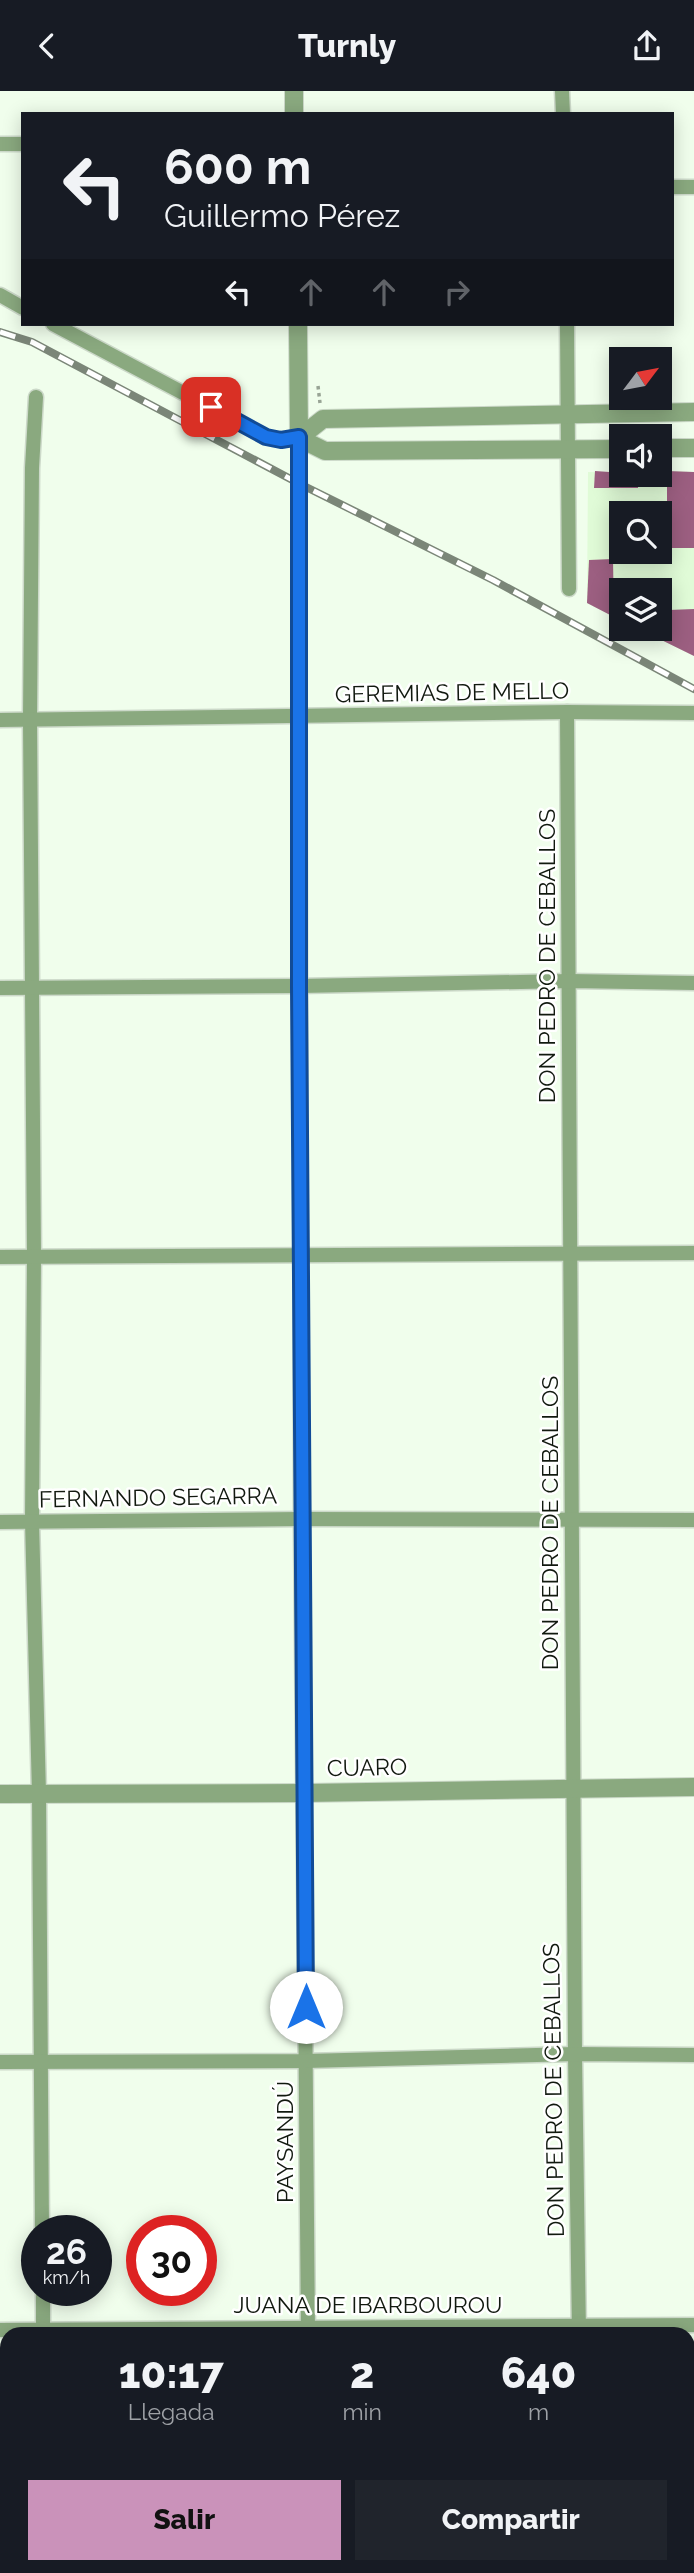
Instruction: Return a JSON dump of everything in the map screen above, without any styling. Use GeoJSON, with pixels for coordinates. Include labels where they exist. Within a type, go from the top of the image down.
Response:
{"type":"FeatureCollection","features":[{"type":"Feature","properties":{"kind":"street"},"geometry":{"type":"LineString","coordinates":[[294,91],[295,112]]}},
{"type":"Feature","properties":{"kind":"street"},"geometry":{"type":"LineString","coordinates":[[562,91],[563,112]]}},
{"type":"Feature","properties":{"kind":"street"},"geometry":{"type":"LineString","coordinates":[[0,144],[21,144]]}},
{"type":"Feature","properties":{"kind":"street"},"geometry":{"type":"LineString","coordinates":[[674,187],[694,187]]}},
{"type":"Feature","properties":{"kind":"street"},"geometry":{"type":"LineString","coordinates":[[0,295],[21,306]]}},
{"type":"Feature","properties":{"kind":"street"},"geometry":{"type":"LineString","coordinates":[[57,326],[266,437],[281,440],[299,437],[323,419],[694,412]]}},
{"type":"Feature","properties":{"kind":"street"},"geometry":{"type":"LineString","coordinates":[[298,326],[299,437]]}},
{"type":"Feature","properties":{"kind":"street"},"geometry":{"type":"LineString","coordinates":[[566,326],[569,589]]}},
{"type":"Feature","properties":{"kind":"street"},"geometry":{"type":"LineString","coordinates":[[36,397],[32,468],[30,720],[34,1257],[32,1521],[38,1794],[42,2215]]}},
{"type":"Feature","properties":{"kind":"street"},"geometry":{"type":"LineString","coordinates":[[299,437],[324,451],[609,449]]}},
{"type":"Feature","properties":{"kind":"street","name":"PAYSANDÚ"},"geometry":{"type":"LineString","coordinates":[[299,437],[301,1519],[308,2327]]}},
{"type":"Feature","properties":{"kind":"street"},"geometry":{"type":"LineString","coordinates":[[672,448],[694,448]]}},
{"type":"Feature","properties":{"kind":"street","name":"GEREMIAS DE MELLO"},"geometry":{"type":"LineString","coordinates":[[0,720],[567,712],[694,713]]}},
{"type":"Feature","properties":{"kind":"street","name":"DON PEDRO DE CEBALLOS"},"geometry":{"type":"LineString","coordinates":[[567,712],[579,2327]]}},
{"type":"Feature","properties":{"kind":"street"},"geometry":{"type":"LineString","coordinates":[[0,988],[570,981],[694,983]]}},
{"type":"Feature","properties":{"kind":"street"},"geometry":{"type":"LineString","coordinates":[[0,1257],[694,1253]]}},
{"type":"Feature","properties":{"kind":"street","name":"FERNANDO SEGARRA"},"geometry":{"type":"LineString","coordinates":[[0,1522],[301,1519],[694,1520]]}},
{"type":"Feature","properties":{"kind":"street","name":"CUARO"},"geometry":{"type":"LineString","coordinates":[[0,1794],[694,1787]]}},
{"type":"Feature","properties":{"kind":"street"},"geometry":{"type":"LineString","coordinates":[[0,2062],[694,2055]]}},
{"type":"Feature","properties":{"kind":"street"},"geometry":{"type":"LineString","coordinates":[[43,2306],[43,2327]]}},
{"type":"Feature","properties":{"kind":"street","name":"JUANA DE IBARBOUROU"},"geometry":{"type":"LineString","coordinates":[[648,2327],[694,2325]]}},
{"type":"Feature","properties":{"kind":"path"},"geometry":{"type":"LineString","coordinates":[[318,379],[323,419]]}},
{"type":"Feature","properties":{"kind":"shaded area"},"geometry":{"type":"Polygon","coordinates":[[[672,471],[694,472],[694,656],[663,641],[672,641],[672,578],[609,578],[609,614],[587,603],[588,472],[609,473],[609,487],[672,487],[672,471]]]}},
{"type":"Feature","properties":{"kind":"building"},"geometry":{"type":"Polygon","coordinates":[[[595,471],[609,472],[609,487],[638,487],[638,488],[594,488],[595,471]]]}},
{"type":"Feature","properties":{"kind":"building"},"geometry":{"type":"Polygon","coordinates":[[[672,471],[694,472],[694,548],[672,548],[672,501],[667,501],[667,487],[672,487],[672,471]]]}},
{"type":"Feature","properties":{"kind":"building"},"geometry":{"type":"Polygon","coordinates":[[[609,559],[609,564],[613,564],[613,578],[609,578],[609,614],[587,603],[589,560],[609,559]]]}},
{"type":"Feature","properties":{"kind":"building"},"geometry":{"type":"Polygon","coordinates":[[[694,609],[694,656],[663,641],[672,641],[672,610],[694,609]]]}},
{"type":"Feature","properties":{"kind":"railway"},"geometry":{"type":"LineString","coordinates":[[0,332],[32,342],[300,484],[493,580],[694,689]]}},
{"type":"Feature","properties":{"kind":"route"},"geometry":{"type":"LineString","coordinates":[[211,407],[266,437],[281,440],[299,437],[301,1519],[306,2007]]}}]}
